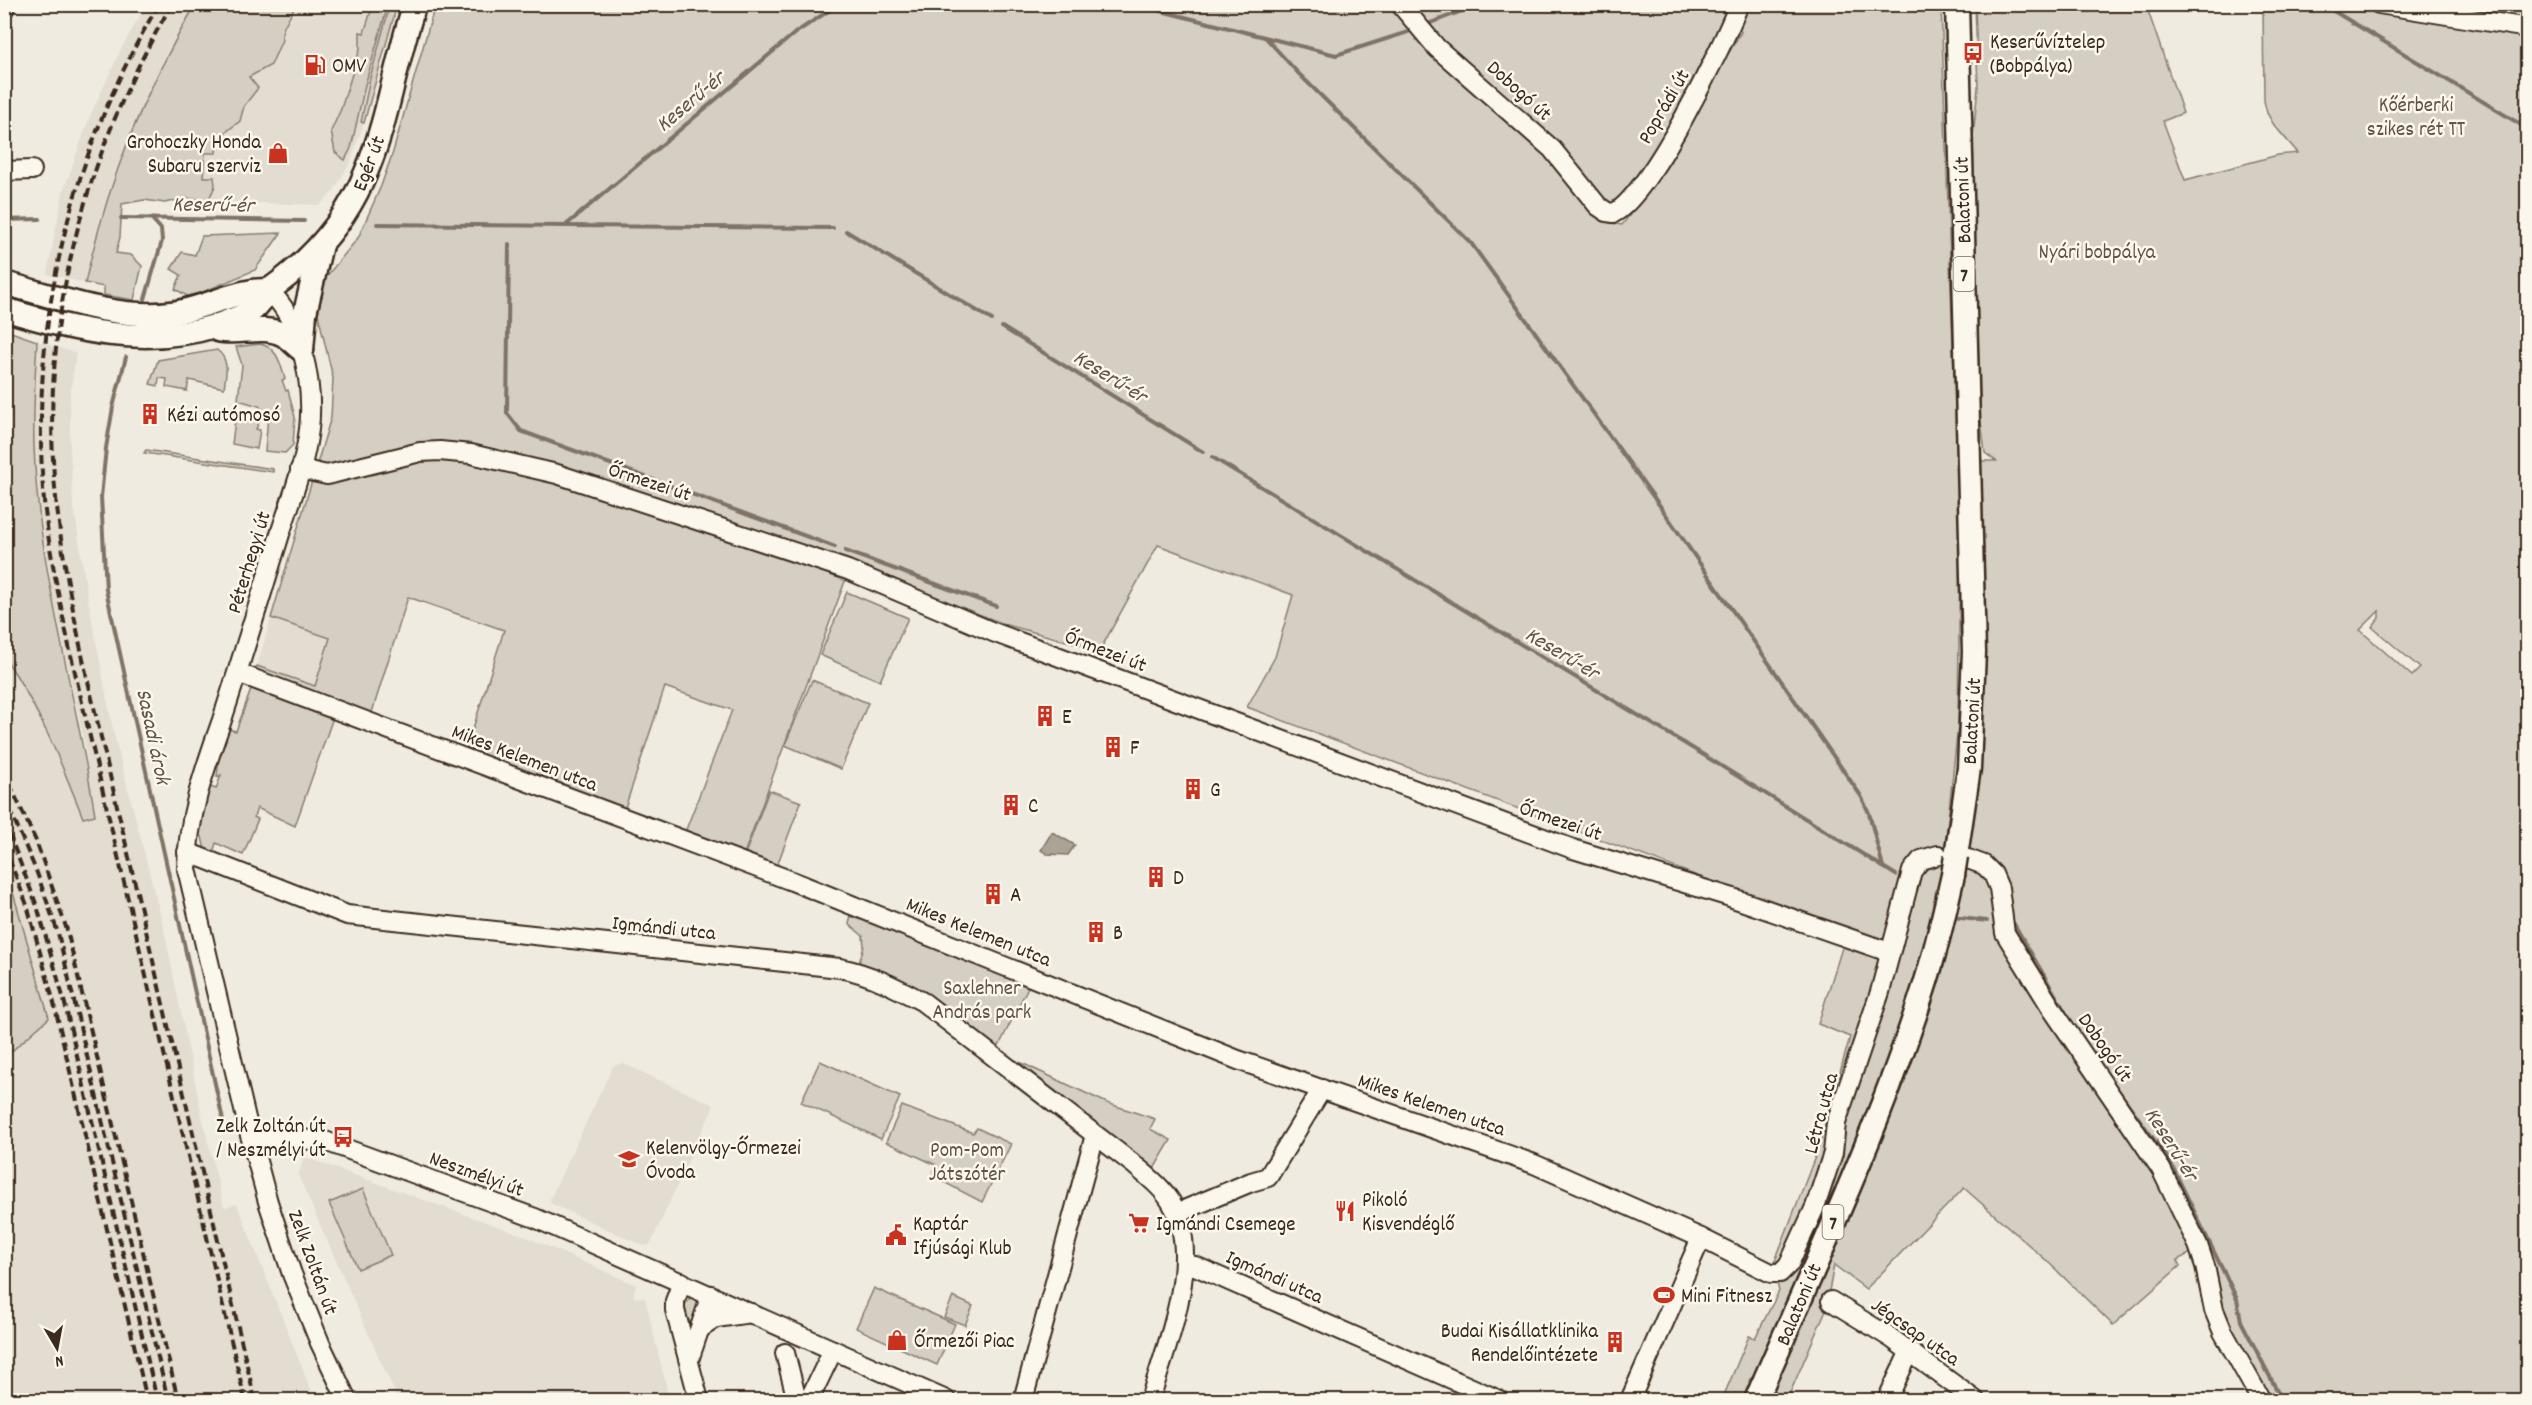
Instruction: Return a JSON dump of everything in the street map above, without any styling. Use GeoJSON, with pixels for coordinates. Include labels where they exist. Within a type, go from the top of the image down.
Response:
{"type":"FeatureCollection","features":[{"type":"Feature","properties":{"kind":"main road","name":"Egér út"},"geometry":{"type":"LineString","coordinates":[[4,309],[48,322],[106,334],[157,336],[181,334],[207,328],[250,312],[261,303],[268,290],[300,267],[320,248],[341,220],[368,169],[415,4]]}},
{"type":"Feature","properties":{"kind":"main road","name":"Balatoni út"},"geometry":{"type":"LineString","coordinates":[[1756,1401],[1842,1200],[1901,1053],[1923,993],[1961,867],[1959,838],[1969,768],[1974,652],[1957,4]]}},
{"type":"Feature","properties":{"kind":"main road"},"geometry":{"type":"LineString","coordinates":[[302,350],[305,313],[320,248]]}},
{"type":"Feature","properties":{"kind":"main road","name":"Egér út"},"geometry":{"type":"LineString","coordinates":[[4,283],[88,305],[132,313],[154,314],[190,310],[251,289],[268,290]]}},
{"type":"Feature","properties":{"kind":"main road"},"geometry":{"type":"LineString","coordinates":[[207,328],[227,332],[264,330],[283,335],[302,350]]}},
{"type":"Feature","properties":{"kind":"street"},"geometry":{"type":"LineString","coordinates":[[4,9],[5,4]]}},
{"type":"Feature","properties":{"kind":"street","name":"Dobogó út"},"geometry":{"type":"LineString","coordinates":[[1400,4],[1437,48],[1552,149],[1598,206],[1607,212]]}},
{"type":"Feature","properties":{"kind":"street","name":"Poprádi út"},"geometry":{"type":"LineString","coordinates":[[1607,212],[1614,213],[1621,209],[1651,171],[1697,93],[1739,4]]}},
{"type":"Feature","properties":{"kind":"street"},"geometry":{"type":"LineString","coordinates":[[2379,4],[2528,28]]}},
{"type":"Feature","properties":{"kind":"street"},"geometry":{"type":"LineString","coordinates":[[4,171],[32,170]]}},
{"type":"Feature","properties":{"kind":"street","name":"Péterhegyi út"},"geometry":{"type":"LineString","coordinates":[[187,852],[191,824],[204,772],[307,444],[311,409],[302,350],[286,310],[268,290]]}},
{"type":"Feature","properties":{"kind":"street","name":"Őrmezei út"},"geometry":{"type":"LineString","coordinates":[[300,469],[327,475],[409,454],[440,451],[471,454],[557,474],[848,570],[993,632],[1573,849],[1731,897],[1889,952]]}},
{"type":"Feature","properties":{"kind":"street","name":"Mikes Kelemen utca"},"geometry":{"type":"LineString","coordinates":[[237,672],[792,881],[1238,1060],[1534,1164],[1701,1238]]}},
{"type":"Feature","properties":{"kind":"street"},"geometry":{"type":"LineString","coordinates":[[187,852],[187,869],[250,1135]]}},
{"type":"Feature","properties":{"kind":"street","name":"Igmándi utca"},"geometry":{"type":"LineString","coordinates":[[187,852],[348,915],[822,965],[846,969],[878,979],[923,1002],[1164,1191],[1177,1213],[1184,1265],[1195,1266],[1499,1401]]}},
{"type":"Feature","properties":{"kind":"street","name":"Létra utca"},"geometry":{"type":"LineString","coordinates":[[1701,1238],[1771,1274],[1780,1273],[1789,1264],[1821,1189],[1833,1153],[1836,1123],[1880,992],[1912,871],[1921,860],[1938,855]]}},
{"type":"Feature","properties":{"kind":"street","name":"Dobogó út"},"geometry":{"type":"LineString","coordinates":[[1961,867],[1984,865],[1993,874],[1999,888],[2005,933],[2054,1012],[2161,1169],[2199,1245],[2214,1310],[2223,1332],[2261,1401]]}},
{"type":"Feature","properties":{"kind":"street"},"geometry":{"type":"LineString","coordinates":[[1177,1213],[1268,1177],[1322,1089]]}},
{"type":"Feature","properties":{"kind":"street","name":"Neszmélyi út"},"geometry":{"type":"LineString","coordinates":[[250,1135],[325,1141],[536,1218],[946,1401]]}},
{"type":"Feature","properties":{"kind":"street","name":"Zelk Zoltán út"},"geometry":{"type":"LineString","coordinates":[[250,1135],[268,1202],[292,1274],[347,1401]]}},
{"type":"Feature","properties":{"kind":"street"},"geometry":{"type":"LineString","coordinates":[[1023,1401],[1095,1135]]}},
{"type":"Feature","properties":{"kind":"street"},"geometry":{"type":"LineString","coordinates":[[1821,1189],[1842,1200]]}},
{"type":"Feature","properties":{"kind":"street"},"geometry":{"type":"LineString","coordinates":[[1630,1401],[1701,1238]]}},
{"type":"Feature","properties":{"kind":"street"},"geometry":{"type":"LineString","coordinates":[[1150,1401],[1179,1299],[1184,1265]]}},
{"type":"Feature","properties":{"kind":"street"},"geometry":{"type":"LineString","coordinates":[[682,1282],[675,1301],[675,1310],[699,1401]]}},
{"type":"Feature","properties":{"kind":"street"},"geometry":{"type":"LineString","coordinates":[[689,1360],[711,1295]]}},
{"type":"Feature","properties":{"kind":"street","name":"Jégcsap utca"},"geometry":{"type":"LineString","coordinates":[[1831,1301],[1891,1338],[1975,1401]]}},
{"type":"Feature","properties":{"kind":"street"},"geometry":{"type":"LineString","coordinates":[[700,1328],[716,1318],[753,1313]]}},
{"type":"Feature","properties":{"kind":"street"},"geometry":{"type":"LineString","coordinates":[[809,1401],[833,1350]]}},
{"type":"Feature","properties":{"kind":"street"},"geometry":{"type":"LineString","coordinates":[[785,1353],[797,1401]]}},
{"type":"Feature","properties":{"kind":"street"},"geometry":{"type":"LineString","coordinates":[[1887,1401],[1909,1353]]}},
{"type":"Feature","properties":{"kind":"shaded area"},"geometry":{"type":"Polygon","coordinates":[[[146,5],[196,5],[163,60],[116,169],[97,230],[85,283],[47,274],[63,192],[90,116],[122,47],[146,5]]]}},
{"type":"Feature","properties":{"kind":"shaded area"},"geometry":{"type":"Polygon","coordinates":[[[295,5],[398,5],[350,163],[333,192],[320,205],[208,201],[215,186],[214,177],[203,177],[205,153],[217,139],[240,121],[244,106],[258,88],[249,77],[281,36],[295,5]]]}},
{"type":"Feature","properties":{"kind":"shaded area"},"geometry":{"type":"Polygon","coordinates":[[[37,341],[76,353],[70,396],[70,447],[73,501],[87,594],[114,735],[164,929],[203,1121],[224,1207],[237,1204],[315,1400],[5,1400],[4,1057],[49,1018],[12,889],[5,873],[5,658],[24,686],[56,748],[83,817],[95,815],[84,741],[53,599],[39,504],[34,448],[37,341]]]}},
{"type":"Feature","properties":{"kind":"shaded area"},"geometry":{"type":"Polygon","coordinates":[[[271,618],[330,638],[316,686],[257,666],[271,618]]]}},
{"type":"Feature","properties":{"kind":"shaded area"},"geometry":{"type":"Polygon","coordinates":[[[1052,832],[1075,845],[1068,855],[1047,854],[1041,850],[1052,832]]]}},
{"type":"Feature","properties":{"kind":"shaded area","name":"Kelenvölgy-Őrmezei Óvoda"},"geometry":{"type":"Polygon","coordinates":[[[622,1063],[714,1105],[650,1245],[644,1246],[552,1204],[550,1199],[613,1066],[622,1063]]]}},
{"type":"Feature","properties":{"kind":"shaded area"},"geometry":{"type":"Polygon","coordinates":[[[304,1157],[522,1235],[636,1285],[633,1297],[645,1298],[669,1398],[667,1400],[398,1400],[298,1175],[304,1157]]]}},
{"type":"Feature","properties":{"kind":"green space"},"geometry":{"type":"Polygon","coordinates":[[[196,4],[295,5],[284,26],[282,40],[271,65],[249,77],[258,88],[244,106],[240,121],[217,139],[216,153],[205,153],[203,177],[214,177],[215,186],[208,201],[186,198],[165,203],[144,200],[122,204],[120,237],[116,253],[131,255],[142,266],[134,300],[104,295],[104,287],[85,283],[116,174],[159,72],[196,4]]]}},
{"type":"Feature","properties":{"kind":"green space"},"geometry":{"type":"Polygon","coordinates":[[[373,5],[388,5],[365,85],[351,148],[345,160],[335,152],[331,131],[341,109],[360,49],[360,32],[364,33],[373,5]]]}},
{"type":"Feature","properties":{"kind":"green space"},"geometry":{"type":"Polygon","coordinates":[[[390,5],[397,5],[364,123],[361,122],[370,78],[390,5]]]}},
{"type":"Feature","properties":{"kind":"green space"},"geometry":{"type":"Polygon","coordinates":[[[435,5],[1734,5],[1630,200],[1599,207],[1605,222],[1622,225],[1670,162],[1712,81],[1741,32],[1737,21],[1743,5],[1941,5],[1960,544],[1958,725],[1945,848],[1967,854],[1970,461],[1996,461],[1985,453],[1980,413],[1973,137],[1978,87],[1975,5],[2146,5],[2183,113],[2163,121],[2185,180],[2278,155],[2298,153],[2274,125],[2267,113],[2264,101],[2263,5],[2527,5],[2527,1400],[2263,1400],[2195,1251],[2177,1260],[2180,1266],[2113,1325],[2047,1261],[1964,1188],[1866,1289],[1834,1265],[1825,1312],[1787,1400],[1722,1400],[1749,1336],[1755,1338],[1779,1291],[1773,1266],[1818,1149],[1850,1037],[1818,1024],[1847,932],[1247,707],[1275,657],[1293,595],[1158,545],[1100,650],[1007,625],[851,565],[741,862],[682,840],[732,710],[665,687],[622,817],[464,757],[504,630],[408,597],[369,722],[336,709],[295,826],[257,808],[254,817],[258,819],[243,855],[216,843],[213,853],[205,850],[202,837],[195,834],[208,786],[216,789],[221,775],[217,777],[219,755],[228,729],[236,731],[257,666],[315,686],[330,638],[271,618],[331,417],[333,378],[317,310],[319,295],[325,278],[358,238],[393,152],[435,5]],[[2379,611],[2360,630],[2412,676],[2420,668],[2372,627],[2379,618],[2379,611]]]}},
{"type":"Feature","properties":{"kind":"green space"},"geometry":{"type":"Polygon","coordinates":[[[281,233],[255,270],[203,292],[187,296],[175,289],[181,275],[171,269],[182,252],[195,255],[202,236],[281,233]]]}},
{"type":"Feature","properties":{"kind":"green space"},"geometry":{"type":"Polygon","coordinates":[[[5,330],[37,341],[34,446],[37,493],[50,586],[95,815],[83,818],[39,716],[5,658],[5,330]]]}},
{"type":"Feature","properties":{"kind":"green space"},"geometry":{"type":"Polygon","coordinates":[[[260,344],[275,353],[282,367],[285,379],[282,380],[286,391],[288,390],[295,417],[293,445],[285,453],[265,451],[268,416],[259,406],[238,400],[242,365],[236,347],[260,344]]]}},
{"type":"Feature","properties":{"kind":"green space"},"geometry":{"type":"Polygon","coordinates":[[[217,350],[225,363],[224,388],[189,380],[187,391],[166,387],[167,379],[159,378],[158,386],[150,384],[158,360],[217,350]]]}},
{"type":"Feature","properties":{"kind":"green space"},"geometry":{"type":"Polygon","coordinates":[[[244,414],[255,416],[260,420],[256,429],[260,430],[257,449],[232,444],[235,420],[244,414]]]}},
{"type":"Feature","properties":{"kind":"green space"},"geometry":{"type":"Polygon","coordinates":[[[146,450],[273,469],[273,472],[144,453],[146,450]]]}},
{"type":"Feature","properties":{"kind":"green space"},"geometry":{"type":"Polygon","coordinates":[[[847,592],[908,618],[880,681],[820,655],[847,592]]]}},
{"type":"Feature","properties":{"kind":"green space"},"geometry":{"type":"Polygon","coordinates":[[[812,680],[868,703],[841,769],[785,745],[812,680]]]}},
{"type":"Feature","properties":{"kind":"green space"},"geometry":{"type":"Polygon","coordinates":[[[769,790],[801,802],[776,868],[744,857],[769,790]]]}},
{"type":"Feature","properties":{"kind":"green space"},"geometry":{"type":"Polygon","coordinates":[[[5,873],[12,889],[49,1018],[5,1057],[5,873]]]}},
{"type":"Feature","properties":{"kind":"green space","name":"Saxlehner András park"},"geometry":{"type":"Polygon","coordinates":[[[852,910],[1031,981],[998,1048],[1013,1059],[1107,1103],[1155,1119],[1150,1129],[1171,1140],[1151,1174],[864,969],[859,963],[864,946],[863,936],[849,924],[852,910]]]}},
{"type":"Feature","properties":{"kind":"green space"},"geometry":{"type":"Polygon","coordinates":[[[820,1061],[900,1097],[881,1139],[801,1102],[820,1061]]]}},
{"type":"Feature","properties":{"kind":"green space","name":"Pom-Pom Játszótér"},"geometry":{"type":"Polygon","coordinates":[[[902,1106],[973,1133],[977,1128],[1011,1144],[982,1202],[932,1176],[936,1165],[886,1142],[902,1106]]]}},
{"type":"Feature","properties":{"kind":"green space"},"geometry":{"type":"Polygon","coordinates":[[[363,1189],[391,1255],[358,1269],[329,1203],[363,1189]]]}},
{"type":"Feature","properties":{"kind":"green space"},"geometry":{"type":"Polygon","coordinates":[[[874,1288],[955,1324],[937,1365],[856,1328],[874,1288]]]}},
{"type":"Feature","properties":{"kind":"green space"},"geometry":{"type":"Polygon","coordinates":[[[693,1297],[700,1301],[695,1319],[690,1322],[686,1316],[685,1304],[693,1297]]]}},
{"type":"Feature","properties":{"kind":"green space"},"geometry":{"type":"Polygon","coordinates":[[[953,1297],[973,1306],[965,1325],[944,1317],[953,1297]]]}},
{"type":"Feature","properties":{"kind":"waterway","name":"Keserű-ér"},"geometry":{"type":"LineString","coordinates":[[377,224],[565,226],[795,33],[839,4]]}},
{"type":"Feature","properties":{"kind":"waterway","name":"Keserű-ér"},"geometry":{"type":"LineString","coordinates":[[1133,4],[1336,55],[1408,32]]}},
{"type":"Feature","properties":{"kind":"waterway","name":"Keserű-ér"},"geometry":{"type":"LineString","coordinates":[[1425,25],[1481,4]]}},
{"type":"Feature","properties":{"kind":"waterway"},"geometry":{"type":"LineString","coordinates":[[2322,4],[2528,129]]}},
{"type":"Feature","properties":{"kind":"waterway"},"geometry":{"type":"LineString","coordinates":[[1266,38],[1298,73],[1471,243],[1660,506],[1861,796],[1869,813],[1883,867]]}},
{"type":"Feature","properties":{"kind":"waterway","name":"Keserű-ér"},"geometry":{"type":"LineString","coordinates":[[121,218],[304,221]]}},
{"type":"Feature","properties":{"kind":"waterway","name":"Keserű-ér"},"geometry":{"type":"LineString","coordinates":[[4,220],[40,219]]}},
{"type":"Feature","properties":{"kind":"waterway","name":"Sasadi árok"},"geometry":{"type":"LineString","coordinates":[[145,299],[162,241],[161,229],[152,219]]}},
{"type":"Feature","properties":{"kind":"waterway","name":"Keserű-ér"},"geometry":{"type":"LineString","coordinates":[[566,226],[833,228]]}},
{"type":"Feature","properties":{"kind":"waterway","name":"Keserű-ér"},"geometry":{"type":"LineString","coordinates":[[846,231],[992,320]]}},
{"type":"Feature","properties":{"kind":"waterway"},"geometry":{"type":"LineString","coordinates":[[509,244],[507,413],[521,431],[835,547]]}},
{"type":"Feature","properties":{"kind":"waterway","name":"Keserű-ér"},"geometry":{"type":"LineString","coordinates":[[1002,327],[1203,452]]}},
{"type":"Feature","properties":{"kind":"waterway","name":"Sasadi árok"},"geometry":{"type":"LineString","coordinates":[[126,357],[113,407],[101,497],[106,590],[223,1120]]}},
{"type":"Feature","properties":{"kind":"waterway","name":"Keserű-ér"},"geometry":{"type":"LineString","coordinates":[[1212,457],[1702,754],[1896,875]]}},
{"type":"Feature","properties":{"kind":"waterway"},"geometry":{"type":"LineString","coordinates":[[845,551],[996,606]]}},
{"type":"Feature","properties":{"kind":"waterway","name":"Keserű-ér"},"geometry":{"type":"LineString","coordinates":[[1952,917],[1987,921]]}},
{"type":"Feature","properties":{"kind":"waterway","name":"Keserű-ér"},"geometry":{"type":"LineString","coordinates":[[2009,923],[2014,924],[2071,1022]]}},
{"type":"Feature","properties":{"kind":"waterway","name":"Keserű-ér"},"geometry":{"type":"LineString","coordinates":[[2109,1078],[2169,1160],[2237,1299],[2241,1321],[2282,1400]]}},
{"type":"Feature","properties":{"kind":"railway"},"geometry":{"type":"LineString","coordinates":[[159,4],[128,60],[102,118],[80,177],[64,238],[51,299],[44,362],[41,425],[43,489],[50,550],[70,651],[245,1400]]}},
{"type":"Feature","properties":{"kind":"railway"},"geometry":{"type":"LineString","coordinates":[[172,4],[142,59],[116,115],[77,231],[64,291],[56,352],[52,414],[54,476],[66,571],[84,664],[255,1400]]}},
{"type":"Feature","properties":{"kind":"railway"},"geometry":{"type":"LineString","coordinates":[[4,772],[36,841],[67,930],[178,1400]]}},
{"type":"Feature","properties":{"kind":"railway"},"geometry":{"type":"LineString","coordinates":[[4,796],[37,873],[58,933],[168,1400]]}},
{"type":"Feature","properties":{"kind":"railway"},"geometry":{"type":"LineString","coordinates":[[4,821],[37,906],[64,1000],[157,1400]]}},
{"type":"Feature","properties":{"kind":"railway"},"geometry":{"type":"LineString","coordinates":[[4,846],[27,905],[54,1003],[147,1400]]}},
{"type":"Feature","properties":{"kind":"place","name":"Keserűvíztelep (Bobpálya)"},"geometry":{"type":"Point","coordinates":[1973,53]}},
{"type":"Feature","properties":{"kind":"place","name":"OMV"},"geometry":{"type":"Point","coordinates":[315,65]}},
{"type":"Feature","properties":{"kind":"place","name":"Grohoczky Honda Subaru szerviz"},"geometry":{"type":"Point","coordinates":[278,153]}},
{"type":"Feature","properties":{"kind":"place","name":"Kézi autómosó"},"geometry":{"type":"Point","coordinates":[150,414]}},
{"type":"Feature","properties":{"kind":"place","name":"E"},"geometry":{"type":"Point","coordinates":[1045,716]}},
{"type":"Feature","properties":{"kind":"place","name":"F"},"geometry":{"type":"Point","coordinates":[1113,747]}},
{"type":"Feature","properties":{"kind":"place","name":"G"},"geometry":{"type":"Point","coordinates":[1193,789]}},
{"type":"Feature","properties":{"kind":"place","name":"C"},"geometry":{"type":"Point","coordinates":[1011,805]}},
{"type":"Feature","properties":{"kind":"place","name":"D"},"geometry":{"type":"Point","coordinates":[1156,877]}},
{"type":"Feature","properties":{"kind":"place","name":"A"},"geometry":{"type":"Point","coordinates":[993,894]}},
{"type":"Feature","properties":{"kind":"place","name":"B"},"geometry":{"type":"Point","coordinates":[1096,932]}},
{"type":"Feature","properties":{"kind":"place","name":"Zelk Zoltán út / Neszmélyi út"},"geometry":{"type":"Point","coordinates":[343,1137]}},
{"type":"Feature","properties":{"kind":"place","name":"Kelenvölgy-Őrmezei Óvoda"},"geometry":{"type":"Point","coordinates":[629,1159]}},
{"type":"Feature","properties":{"kind":"place","name":"Pikoló Kisvendéglő"},"geometry":{"type":"Point","coordinates":[1345,1211]}},
{"type":"Feature","properties":{"kind":"place","name":"Igmándi Csemege"},"geometry":{"type":"Point","coordinates":[1139,1223]}},
{"type":"Feature","properties":{"kind":"place","name":"Kaptár Ifjúsági Klub"},"geometry":{"type":"Point","coordinates":[896,1235]}},
{"type":"Feature","properties":{"kind":"place","name":"Mini Fitnesz"},"geometry":{"type":"Point","coordinates":[1664,1295]}},
{"type":"Feature","properties":{"kind":"place","name":"Őrmezői Piac"},"geometry":{"type":"Point","coordinates":[897,1340]}},
{"type":"Feature","properties":{"kind":"place","name":"Budai Kisállatklinika Rendelőintézete"},"geometry":{"type":"Point","coordinates":[1615,1342]}},
{"type":"Feature","properties":{"kind":"park label","name":"Kőérberki szikes rét TT"},"geometry":{"type":"Point","coordinates":[2416,116]}},
{"type":"Feature","properties":{"kind":"park label","name":"Nyári bobpálya"},"geometry":{"type":"Point","coordinates":[2097,251]}}]}
